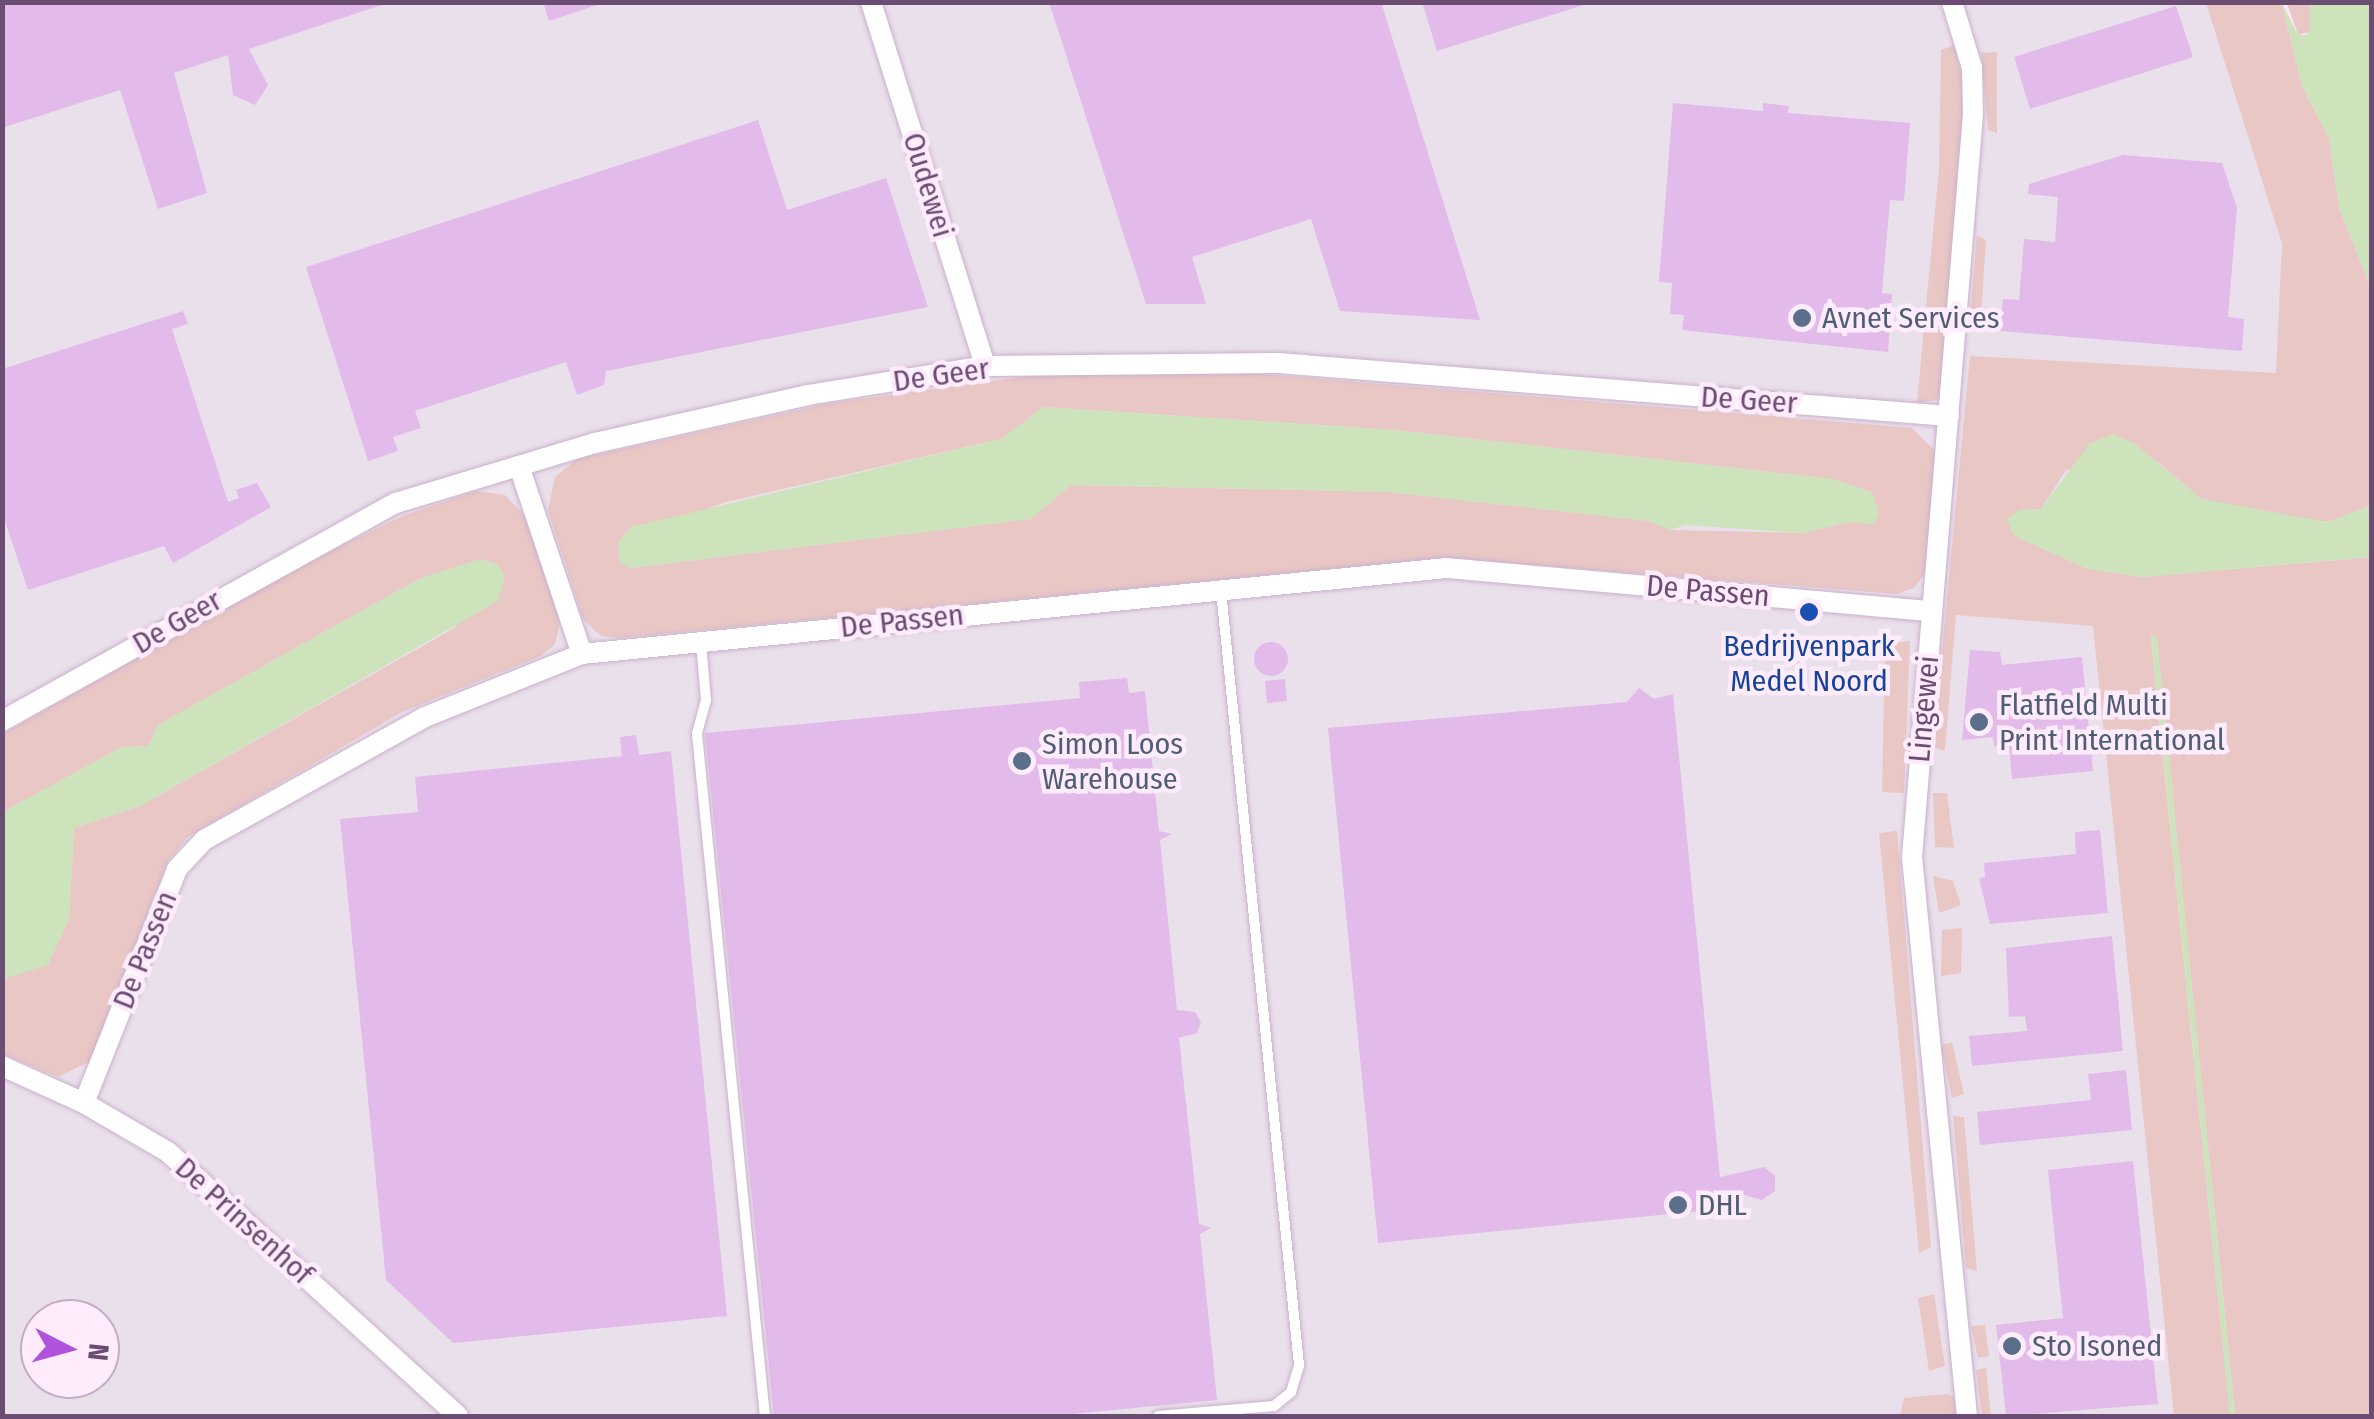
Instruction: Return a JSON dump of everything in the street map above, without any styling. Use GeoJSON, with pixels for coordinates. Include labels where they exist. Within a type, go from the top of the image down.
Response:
{"type":"FeatureCollection","features":[{"type":"Feature","properties":{"kind":"street","name":"Oudewei"},"geometry":{"type":"LineString","coordinates":[[872,2],[985,366]]}},
{"type":"Feature","properties":{"kind":"street","name":"Lingewei"},"geometry":{"type":"LineString","coordinates":[[1952,2],[1972,68],[1972,114],[1912,857],[1967,1416]]}},
{"type":"Feature","properties":{"kind":"street","name":"De Geer"},"geometry":{"type":"LineString","coordinates":[[2,720],[396,503],[519,466],[808,395],[985,366],[1278,363],[1949,416]]}},
{"type":"Feature","properties":{"kind":"street"},"geometry":{"type":"LineString","coordinates":[[519,466],[582,654]]}},
{"type":"Feature","properties":{"kind":"street","name":"De Passen"},"geometry":{"type":"LineString","coordinates":[[84,1103],[177,868],[204,840],[425,717],[582,654],[1448,568],[1932,611]]}},
{"type":"Feature","properties":{"kind":"street","name":"De Prinsenhof"},"geometry":{"type":"LineString","coordinates":[[2,1066],[84,1103],[168,1152],[458,1416]]}},
{"type":"Feature","properties":{"kind":"lane"},"geometry":{"type":"LineString","coordinates":[[1158,1416],[1274,1406],[1292,1392],[1300,1365],[1221,589]]}},
{"type":"Feature","properties":{"kind":"lane"},"geometry":{"type":"LineString","coordinates":[[701,640],[706,700],[697,734],[765,1416]]}},
{"type":"Feature","properties":{"kind":"shaded area"},"geometry":{"type":"Polygon","coordinates":[[[3,3],[2241,3],[2317,234],[2207,1173],[2233,1416],[3,1416],[3,3]]]}},
{"type":"Feature","properties":{"kind":"shaded area"},"geometry":{"type":"Polygon","coordinates":[[[2206,3],[2282,3],[2302,86],[2329,138],[2339,207],[2371,288],[2372,498],[2367,507],[2329,522],[2275,514],[2201,499],[2158,462],[2066,470],[2041,509],[2019,510],[2011,528],[2019,538],[2088,569],[2142,577],[2371,557],[2371,1416],[2235,1416],[2157,637],[2151,636],[2230,1416],[2174,1416],[2093,626],[1956,615],[1945,751],[1933,747],[1970,356],[2276,373],[2282,244],[2206,3]]]}},
{"type":"Feature","properties":{"kind":"shaded area"},"geometry":{"type":"Polygon","coordinates":[[[2282,3],[2298,35],[2304,35],[2310,32],[2310,3],[2371,3],[2371,288],[2339,207],[2329,138],[2302,86],[2282,3]]]}},
{"type":"Feature","properties":{"kind":"shaded area"},"geometry":{"type":"Polygon","coordinates":[[[2287,3],[2310,3],[2310,32],[2298,35],[2287,3]]]}},
{"type":"Feature","properties":{"kind":"shaded area"},"geometry":{"type":"Polygon","coordinates":[[[1954,45],[1966,94],[1942,399],[1917,403],[1939,168],[1941,50],[1954,45]]]}},
{"type":"Feature","properties":{"kind":"shaded area"},"geometry":{"type":"Polygon","coordinates":[[[1997,52],[1997,133],[1988,130],[1981,53],[1997,52]]]}},
{"type":"Feature","properties":{"kind":"shaded area"},"geometry":{"type":"Polygon","coordinates":[[[1977,235],[1986,240],[1980,331],[1969,331],[1977,235]]]}},
{"type":"Feature","properties":{"kind":"shaded area"},"geometry":{"type":"Polygon","coordinates":[[[1212,370],[1912,428],[1937,453],[1928,569],[1914,588],[1897,594],[1446,558],[619,638],[601,636],[583,619],[548,510],[555,477],[577,459],[826,404],[1044,374],[1212,370]],[[1044,407],[1001,439],[726,502],[618,542],[620,562],[630,568],[1030,519],[1071,485],[1390,492],[1650,521],[1671,530],[1802,533],[1848,522],[1874,524],[1879,512],[1872,493],[1833,479],[1394,430],[1044,407]]]}},
{"type":"Feature","properties":{"kind":"shaded area"},"geometry":{"type":"Polygon","coordinates":[[[1044,407],[1394,430],[1833,479],[1872,492],[1879,512],[1875,524],[1848,522],[1802,533],[1685,525],[1670,530],[1649,521],[1390,492],[1071,485],[1031,519],[630,568],[620,562],[618,542],[631,527],[1001,439],[1044,407]]]}},
{"type":"Feature","properties":{"kind":"shaded area"},"geometry":{"type":"Polygon","coordinates":[[[2112,434],[2134,443],[2201,499],[2328,522],[2367,507],[2371,498],[2371,557],[2142,577],[2088,569],[2013,535],[2007,519],[2019,510],[2041,509],[2089,444],[2112,434]]]}},
{"type":"Feature","properties":{"kind":"shaded area"},"geometry":{"type":"Polygon","coordinates":[[[476,491],[505,495],[527,518],[560,623],[555,644],[541,656],[402,712],[188,837],[168,861],[89,1062],[58,1077],[3,1054],[3,979],[48,964],[69,919],[74,828],[140,806],[456,627],[421,578],[158,725],[149,746],[122,747],[3,812],[3,734],[274,579],[402,516],[476,491]]]}},
{"type":"Feature","properties":{"kind":"shaded area"},"geometry":{"type":"Polygon","coordinates":[[[481,559],[497,564],[505,576],[498,601],[140,806],[74,828],[69,919],[48,965],[3,979],[3,812],[122,747],[148,746],[158,725],[421,578],[481,559]]]}},
{"type":"Feature","properties":{"kind":"shaded area"},"geometry":{"type":"Polygon","coordinates":[[[2151,636],[2157,637],[2235,1416],[2230,1416],[2151,636]]]}},
{"type":"Feature","properties":{"kind":"shaded area"},"geometry":{"type":"Polygon","coordinates":[[[1910,641],[1904,793],[1882,792],[1885,644],[1910,641]]]}},
{"type":"Feature","properties":{"kind":"shaded area"},"geometry":{"type":"Polygon","coordinates":[[[1933,793],[1947,793],[1954,848],[1935,847],[1933,793]]]}},
{"type":"Feature","properties":{"kind":"shaded area"},"geometry":{"type":"Polygon","coordinates":[[[1897,831],[1931,1247],[1919,1253],[1879,833],[1897,831]]]}},
{"type":"Feature","properties":{"kind":"shaded area"},"geometry":{"type":"Polygon","coordinates":[[[1933,876],[1953,881],[1961,905],[1939,913],[1933,876]]]}},
{"type":"Feature","properties":{"kind":"shaded area"},"geometry":{"type":"Polygon","coordinates":[[[1962,928],[1961,973],[1941,976],[1942,930],[1962,928]]]}},
{"type":"Feature","properties":{"kind":"shaded area"},"geometry":{"type":"Polygon","coordinates":[[[1952,1042],[1964,1094],[1952,1098],[1941,1045],[1952,1042]]]}},
{"type":"Feature","properties":{"kind":"shaded area"},"geometry":{"type":"Polygon","coordinates":[[[1953,1116],[1964,1117],[1977,1271],[1966,1268],[1953,1116]]]}},
{"type":"Feature","properties":{"kind":"shaded area"},"geometry":{"type":"Polygon","coordinates":[[[1934,1294],[1945,1366],[1929,1371],[1918,1298],[1934,1294]]]}},
{"type":"Feature","properties":{"kind":"shaded area"},"geometry":{"type":"Polygon","coordinates":[[[1985,1325],[1989,1356],[1978,1358],[1971,1326],[1985,1325]]]}},
{"type":"Feature","properties":{"kind":"shaded area"},"geometry":{"type":"Polygon","coordinates":[[[1986,1368],[1991,1416],[1982,1416],[1976,1370],[1986,1368]]]}},
{"type":"Feature","properties":{"kind":"shaded area"},"geometry":{"type":"Polygon","coordinates":[[[1947,1394],[1954,1397],[1956,1416],[1900,1416],[1904,1398],[1947,1394]]]}},
{"type":"Feature","properties":{"kind":"building"},"geometry":{"type":"Polygon","coordinates":[[[2,2],[388,3],[249,49],[268,85],[255,105],[233,95],[228,55],[174,73],[207,193],[158,209],[120,90],[2,128],[2,2]]]}},
{"type":"Feature","properties":{"kind":"building"},"geometry":{"type":"Polygon","coordinates":[[[543,2],[603,2],[603,3],[549,21],[543,2]]]}},
{"type":"Feature","properties":{"kind":"building"},"geometry":{"type":"Polygon","coordinates":[[[1049,2],[1381,2],[1480,320],[1340,311],[1311,219],[1192,257],[1206,304],[1146,304],[1049,2]]]}},
{"type":"Feature","properties":{"kind":"building"},"geometry":{"type":"Polygon","coordinates":[[[1422,2],[1590,2],[1590,3],[1437,51],[1422,2]]]}},
{"type":"Feature","properties":{"kind":"building"},"geometry":{"type":"Polygon","coordinates":[[[2176,6],[2193,57],[2030,109],[2014,57],[2176,6]]]}},
{"type":"Feature","properties":{"kind":"building"},"geometry":{"type":"Polygon","coordinates":[[[1673,103],[1763,111],[1763,103],[1789,106],[1788,113],[1910,123],[1904,201],[1890,200],[1882,293],[1892,294],[1888,352],[1682,330],[1684,315],[1670,314],[1672,283],[1659,282],[1673,103]]]}},
{"type":"Feature","properties":{"kind":"building"},"geometry":{"type":"Polygon","coordinates":[[[758,120],[787,210],[886,178],[928,307],[606,371],[604,385],[577,395],[566,362],[415,411],[421,428],[393,437],[398,451],[368,461],[306,267],[758,120]]]}},
{"type":"Feature","properties":{"kind":"building"},"geometry":{"type":"Polygon","coordinates":[[[2123,155],[2222,163],[2237,208],[2228,317],[2244,319],[2242,351],[2000,331],[2003,299],[2019,300],[2024,239],[2055,242],[2058,197],[2028,194],[2029,184],[2123,155]]]}},
{"type":"Feature","properties":{"kind":"building"},"geometry":{"type":"Polygon","coordinates":[[[183,311],[188,324],[172,329],[228,502],[239,498],[236,490],[257,483],[271,507],[173,563],[164,546],[28,590],[2,512],[2,369],[183,311]]]}},
{"type":"Feature","properties":{"kind":"building"},"geometry":{"type":"Polygon","coordinates":[[[1271,642],[1283,647],[1288,659],[1283,671],[1271,676],[1259,671],[1254,659],[1259,647],[1271,642]]]}},
{"type":"Feature","properties":{"kind":"building"},"geometry":{"type":"Polygon","coordinates":[[[1970,650],[2000,652],[2002,665],[2082,657],[2093,771],[2012,779],[2009,745],[1994,746],[1993,737],[1962,740],[1970,650]]]}},
{"type":"Feature","properties":{"kind":"building"},"geometry":{"type":"Polygon","coordinates":[[[1127,678],[1129,693],[1145,691],[1159,831],[1172,834],[1160,840],[1177,1010],[1195,1012],[1201,1022],[1197,1033],[1179,1038],[1199,1224],[1211,1228],[1200,1234],[1217,1400],[1051,1416],[774,1416],[705,733],[1080,698],[1079,682],[1127,678]]]}},
{"type":"Feature","properties":{"kind":"building"},"geometry":{"type":"Polygon","coordinates":[[[1285,679],[1287,701],[1267,703],[1265,681],[1285,679]]]}},
{"type":"Feature","properties":{"kind":"building"},"geometry":{"type":"Polygon","coordinates":[[[1639,688],[1654,699],[1673,694],[1720,1177],[1764,1167],[1775,1176],[1775,1191],[1762,1200],[1740,1194],[1741,1207],[1378,1243],[1328,728],[1627,702],[1639,688]]]}},
{"type":"Feature","properties":{"kind":"building"},"geometry":{"type":"Polygon","coordinates":[[[636,735],[639,755],[671,751],[727,1316],[453,1343],[386,1280],[340,819],[418,812],[415,777],[622,756],[620,737],[636,735]]]}},
{"type":"Feature","properties":{"kind":"building"},"geometry":{"type":"Polygon","coordinates":[[[2100,830],[2108,913],[1990,924],[1979,878],[1985,877],[1984,863],[2076,854],[2075,832],[2100,830]]]}},
{"type":"Feature","properties":{"kind":"building"},"geometry":{"type":"Polygon","coordinates":[[[2112,936],[2123,1051],[1972,1066],[1969,1036],[2027,1031],[2025,1016],[2009,1017],[2006,948],[2112,936]]]}},
{"type":"Feature","properties":{"kind":"building"},"geometry":{"type":"Polygon","coordinates":[[[2126,1070],[2132,1130],[1980,1145],[1977,1112],[2091,1100],[2088,1074],[2126,1070]]]}},
{"type":"Feature","properties":{"kind":"building"},"geometry":{"type":"Polygon","coordinates":[[[2133,1161],[2158,1404],[2006,1416],[1996,1325],[2063,1318],[2048,1170],[2133,1161]]]}},
{"type":"Feature","properties":{"kind":"place","name":"Avnet Services"},"geometry":{"type":"Point","coordinates":[1802,318]}},
{"type":"Feature","properties":{"kind":"place","name":"Bedrijvenpark Medel Noord"},"geometry":{"type":"Point","coordinates":[1809,612]}},
{"type":"Feature","properties":{"kind":"place","name":"Flatfield Multi Print International"},"geometry":{"type":"Point","coordinates":[1979,722]}},
{"type":"Feature","properties":{"kind":"place","name":"Simon Loos Warehouse"},"geometry":{"type":"Point","coordinates":[1022,761]}},
{"type":"Feature","properties":{"kind":"place","name":"DHL"},"geometry":{"type":"Point","coordinates":[1678,1205]}},
{"type":"Feature","properties":{"kind":"place","name":"Sto Isoned"},"geometry":{"type":"Point","coordinates":[2012,1346]}}]}
